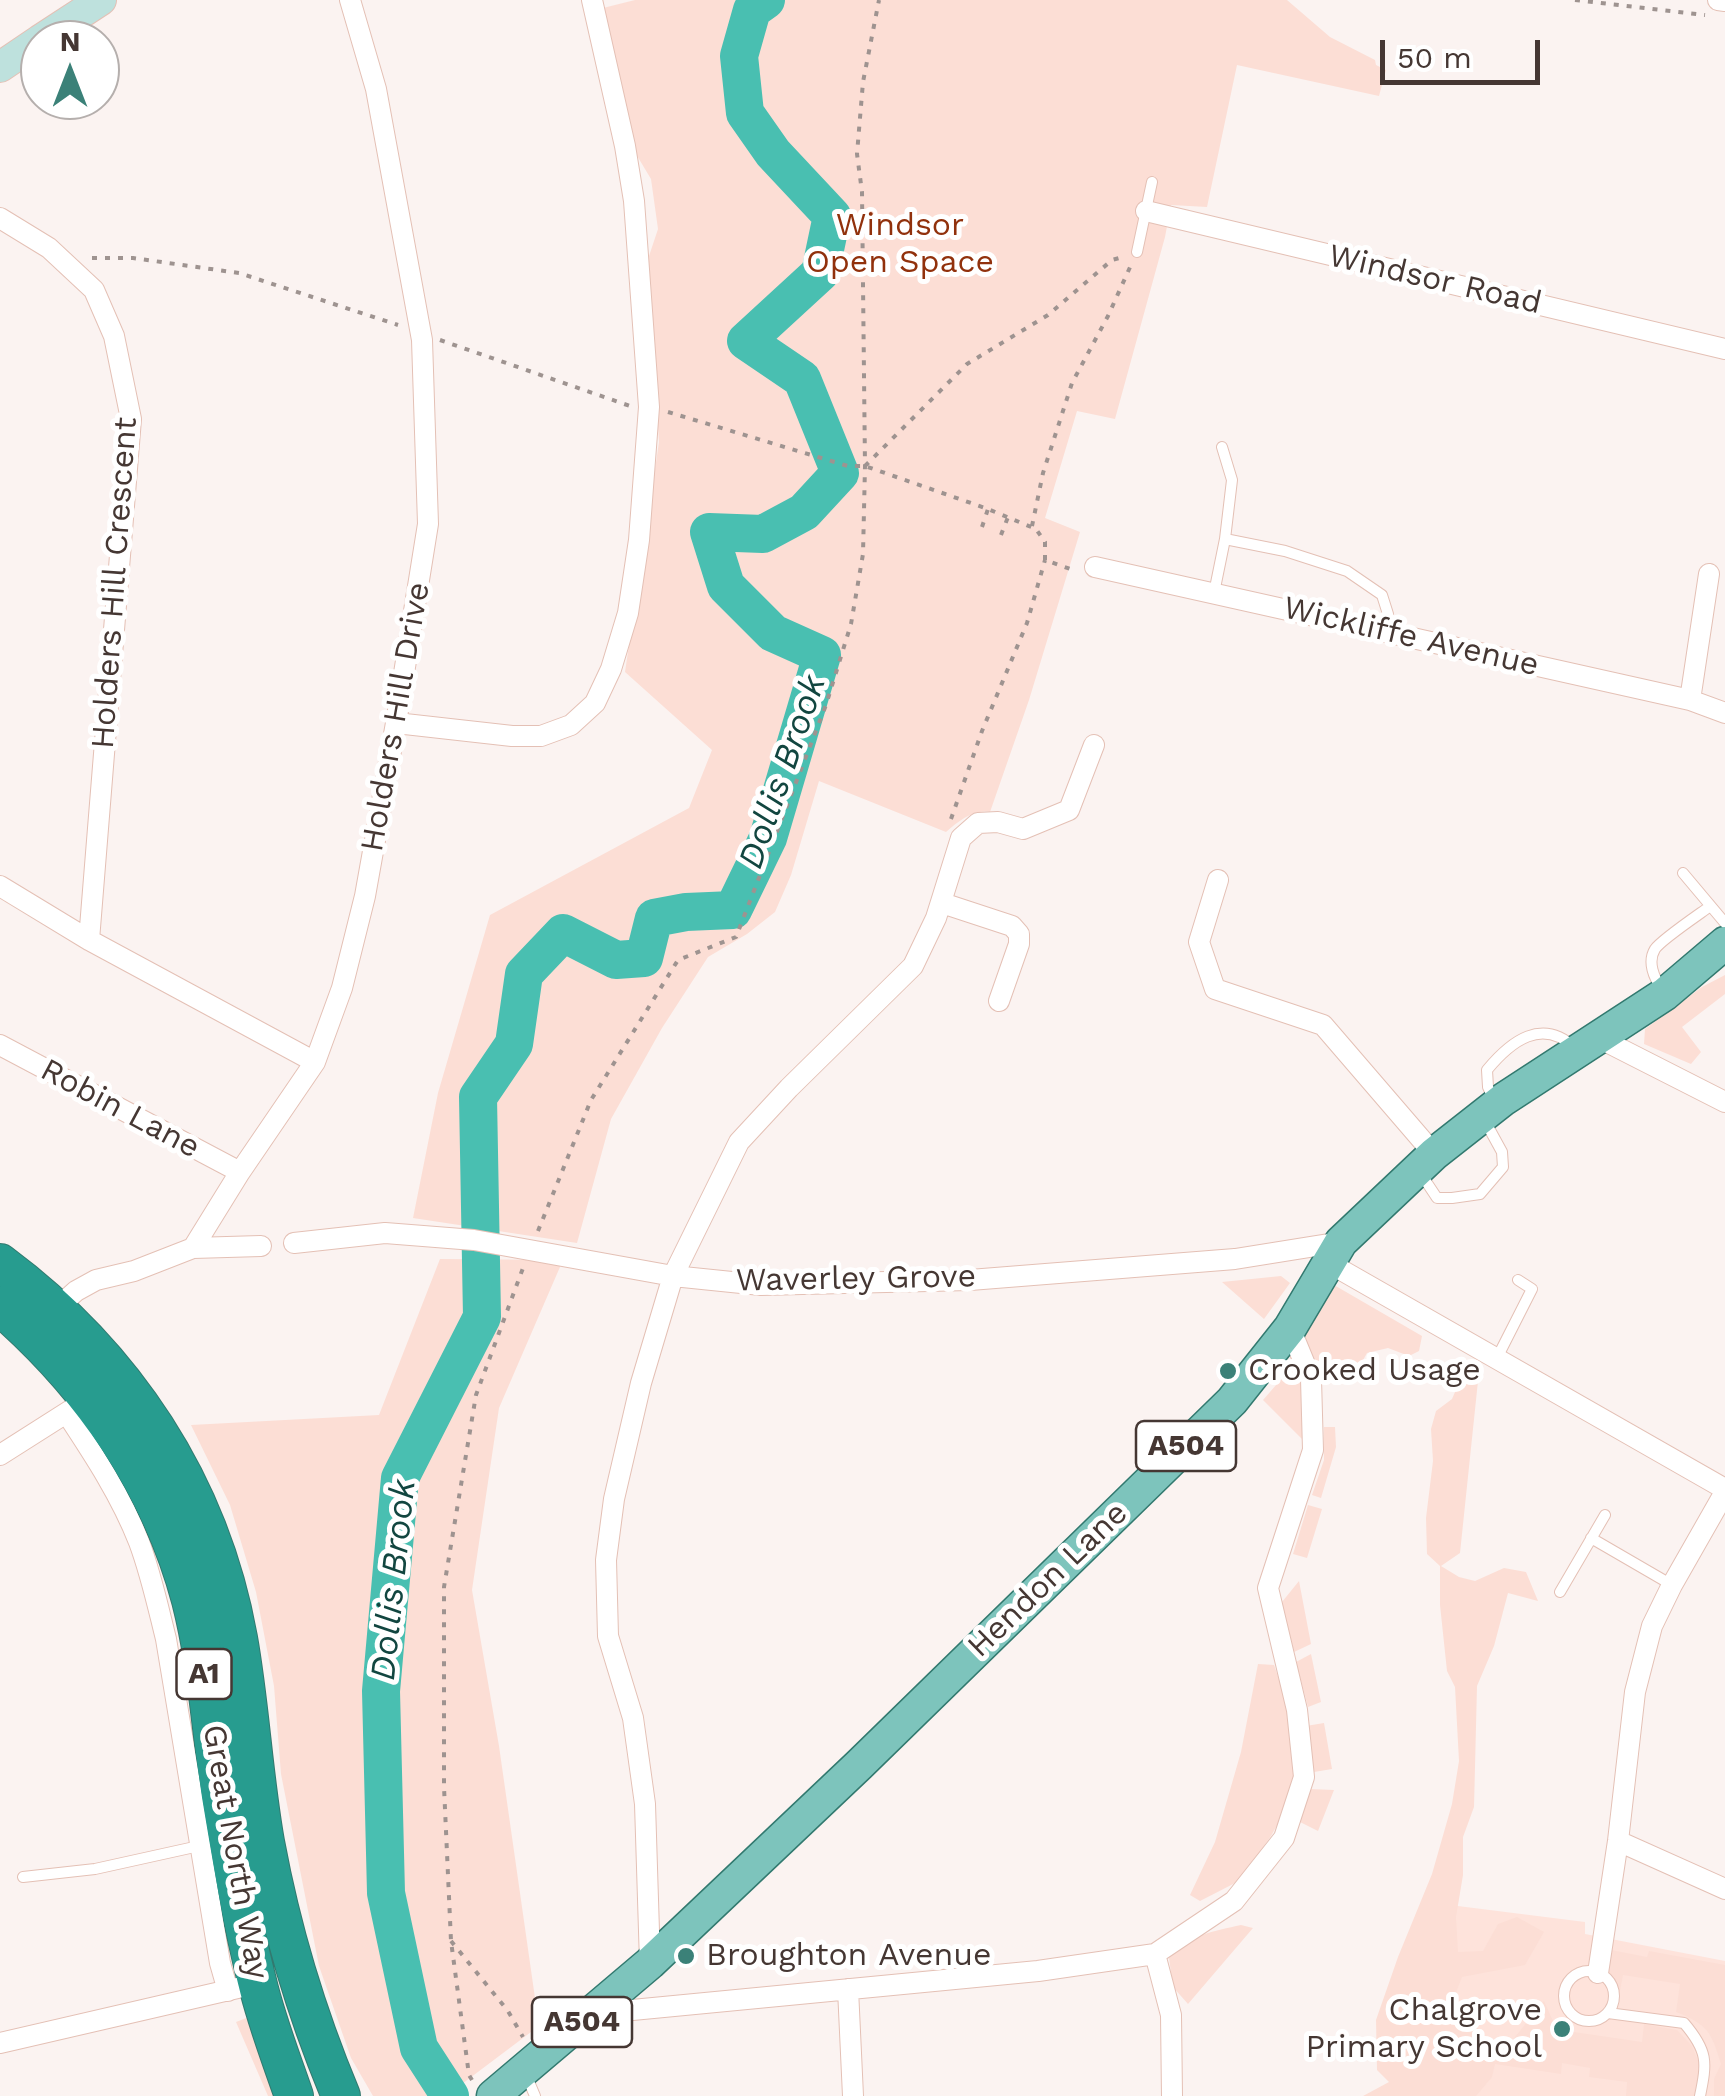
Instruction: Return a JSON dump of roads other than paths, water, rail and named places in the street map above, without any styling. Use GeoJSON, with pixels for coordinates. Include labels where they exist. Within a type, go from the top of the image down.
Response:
{"type":"FeatureCollection","features":[{"type":"Feature","properties":{"kind":"highway","name":"Great North Way"},"geometry":{"type":"LineString","coordinates":[[0,1263],[57,1308],[99,1351],[158,1428],[208,1529],[238,1641],[265,1842],[280,1906],[300,1984],[341,2096]]}},
{"type":"Feature","properties":{"kind":"highway","name":"Great North Way"},"geometry":{"type":"LineString","coordinates":[[0,1306],[34,1336],[78,1406],[116,1434],[143,1478],[178,1558],[200,1642],[242,1987],[294,2096]]}},
{"type":"Feature","properties":{"kind":"main road"},"geometry":{"type":"LineString","coordinates":[[70,20],[101,0]]}},
{"type":"Feature","properties":{"kind":"main road","name":"Hendon Lane"},"geometry":{"type":"LineString","coordinates":[[512,2080],[650,1963],[1218,1415],[1290,1328],[1335,1252],[1426,1162],[1489,1110],[1665,994],[1725,943]]}},
{"type":"Feature","properties":{"kind":"street","name":"Holders Hill Drive"},"geometry":{"type":"LineString","coordinates":[[192,1248],[314,1062],[342,988],[366,896],[428,524],[421,333],[376,89],[350,0]]}},
{"type":"Feature","properties":{"kind":"street"},"geometry":{"type":"LineString","coordinates":[[396,723],[512,736],[541,736],[571,725],[596,703],[628,613],[639,540],[649,406],[634,201],[592,0]]}},
{"type":"Feature","properties":{"kind":"street","name":"Windsor Road"},"geometry":{"type":"LineString","coordinates":[[1146,211],[1725,349]]}},
{"type":"Feature","properties":{"kind":"street","name":"Holders Hill Crescent"},"geometry":{"type":"LineString","coordinates":[[0,218],[49,248],[94,290],[114,336],[131,419],[89,940]]}},
{"type":"Feature","properties":{"kind":"street","name":"Wickliffe Avenue"},"geometry":{"type":"LineString","coordinates":[[1095,567],[1690,700],[1725,713]]}},
{"type":"Feature","properties":{"kind":"street"},"geometry":{"type":"LineString","coordinates":[[1690,700],[1709,574]]}},
{"type":"Feature","properties":{"kind":"street"},"geometry":{"type":"LineString","coordinates":[[650,1963],[645,1804],[633,1718],[608,1636],[606,1560],[614,1500],[636,1402],[673,1276],[739,1142],[788,1088],[914,966],[942,903],[961,838],[978,822],[998,822],[1024,829],[1069,810],[1094,745]]}},
{"type":"Feature","properties":{"kind":"street"},"geometry":{"type":"LineString","coordinates":[[1218,880],[1199,942],[1216,989],[1322,1025],[1426,1162]]}},
{"type":"Feature","properties":{"kind":"street"},"geometry":{"type":"LineString","coordinates":[[0,886],[89,940],[314,1062]]}},
{"type":"Feature","properties":{"kind":"street"},"geometry":{"type":"LineString","coordinates":[[942,903],[1012,926],[1019,934],[998,1001]]}},
{"type":"Feature","properties":{"kind":"street","name":"Robin Lane"},"geometry":{"type":"LineString","coordinates":[[0,1045],[240,1172]]}},
{"type":"Feature","properties":{"kind":"street"},"geometry":{"type":"LineString","coordinates":[[1589,1045],[1725,1102]]}},
{"type":"Feature","properties":{"kind":"street","name":"Waverley Grove"},"geometry":{"type":"LineString","coordinates":[[294,1243],[385,1232],[474,1240],[673,1276],[761,1285],[970,1280],[1335,1252]]}},
{"type":"Feature","properties":{"kind":"street","name":"Waverley Grove"},"geometry":{"type":"LineString","coordinates":[[192,1248],[261,1246]]}},
{"type":"Feature","properties":{"kind":"street"},"geometry":{"type":"LineString","coordinates":[[57,1308],[96,1280],[134,1271],[192,1248]]}},
{"type":"Feature","properties":{"kind":"street"},"geometry":{"type":"LineString","coordinates":[[1335,1252],[1496,1358],[1725,1490],[1652,1626],[1635,1692],[1598,1973]]}},
{"type":"Feature","properties":{"kind":"street"},"geometry":{"type":"LineString","coordinates":[[612,1996],[622,2011],[1038,1971],[1154,1954],[1234,1900],[1284,1838],[1304,1776],[1298,1710],[1268,1588],[1313,1450],[1311,1379],[1290,1328]]}},
{"type":"Feature","properties":{"kind":"street"},"geometry":{"type":"LineString","coordinates":[[0,1455],[78,1406]]}},
{"type":"Feature","properties":{"kind":"street","name":"Great North Way"},"geometry":{"type":"LineString","coordinates":[[78,1406],[99,1462],[139,1542],[156,1593],[220,1962],[242,1987]]}},
{"type":"Feature","properties":{"kind":"street"},"geometry":{"type":"LineString","coordinates":[[1618,1841],[1725,1889]]}},
{"type":"Feature","properties":{"kind":"street"},"geometry":{"type":"LineString","coordinates":[[1154,1954],[1171,2015],[1172,2096]]}},
{"type":"Feature","properties":{"kind":"street"},"geometry":{"type":"LineString","coordinates":[[0,2043],[242,1987]]}},
{"type":"Feature","properties":{"kind":"street"},"geometry":{"type":"LineString","coordinates":[[848,1989],[853,2096]]}},
{"type":"Feature","properties":{"kind":"lane"},"geometry":{"type":"LineString","coordinates":[[1137,252],[1152,182]]}},
{"type":"Feature","properties":{"kind":"lane"},"geometry":{"type":"LineString","coordinates":[[1214,593],[1232,480],[1222,447]]}},
{"type":"Feature","properties":{"kind":"lane"},"geometry":{"type":"LineString","coordinates":[[1225,539],[1285,551],[1347,571],[1382,594],[1388,614],[1384,631]]}},
{"type":"Feature","properties":{"kind":"lane"},"geometry":{"type":"LineString","coordinates":[[1683,873],[1725,924]]}},
{"type":"Feature","properties":{"kind":"lane"},"geometry":{"type":"LineString","coordinates":[[1665,994],[1650,962],[1655,949],[1708,907]]}},
{"type":"Feature","properties":{"kind":"lane"},"geometry":{"type":"LineString","coordinates":[[1426,1162],[1437,1198],[1480,1194],[1503,1167],[1489,1110]]}},
{"type":"Feature","properties":{"kind":"lane","name":"Waverley Grove"},"geometry":{"type":"LineString","coordinates":[[261,1246],[294,1243]]}},
{"type":"Feature","properties":{"kind":"lane"},"geometry":{"type":"LineString","coordinates":[[1496,1358],[1532,1289],[1518,1280]]}},
{"type":"Feature","properties":{"kind":"lane"},"geometry":{"type":"LineString","coordinates":[[1560,1592],[1604,1515]]}},
{"type":"Feature","properties":{"kind":"lane"},"geometry":{"type":"LineString","coordinates":[[1592,1538],[1672,1585]]}},
{"type":"Feature","properties":{"kind":"lane"},"geometry":{"type":"LineString","coordinates":[[24,1877],[95,1869],[200,1846]]}},
{"type":"Feature","properties":{"kind":"lane"},"geometry":{"type":"LineString","coordinates":[[1608,2013],[1614,1997],[1608,1980],[1598,1973],[1580,1972],[1572,1977],[1564,1992],[1564,2004],[1568,2012],[1584,2021],[1594,2021],[1608,2013],[1684,2024],[1700,2041],[1706,2063],[1700,2096]]}},
{"type":"Feature","properties":{"kind":"waterway","name":"Dollis Brook"},"geometry":{"type":"LineString","coordinates":[[450,2096],[419,2048],[386,1893],[381,1691],[400,1478],[482,1317],[478,1097],[514,1044],[524,974],[563,933],[616,960],[644,958],[654,918],[733,910],[768,838],[822,655],[773,633],[726,586],[709,532],[763,534],[804,512],[840,473],[802,379],[746,341],[820,273],[832,216],[773,153],[745,113],[739,56],[752,10],[766,0]]}},
{"type":"Feature","properties":{"kind":"place","name":"Crooked Usage"},"geometry":{"type":"Point","coordinates":[1228,1371]}},
{"type":"Feature","properties":{"kind":"place","name":"Broughton Avenue"},"geometry":{"type":"Point","coordinates":[686,1956]}},
{"type":"Feature","properties":{"kind":"place","name":"Chalgrove Primary School"},"geometry":{"type":"Point","coordinates":[1562,2029]}},
{"type":"Feature","properties":{"kind":"park label","name":"Windsor Open Space"},"geometry":{"type":"Point","coordinates":[900,244]}}]}
